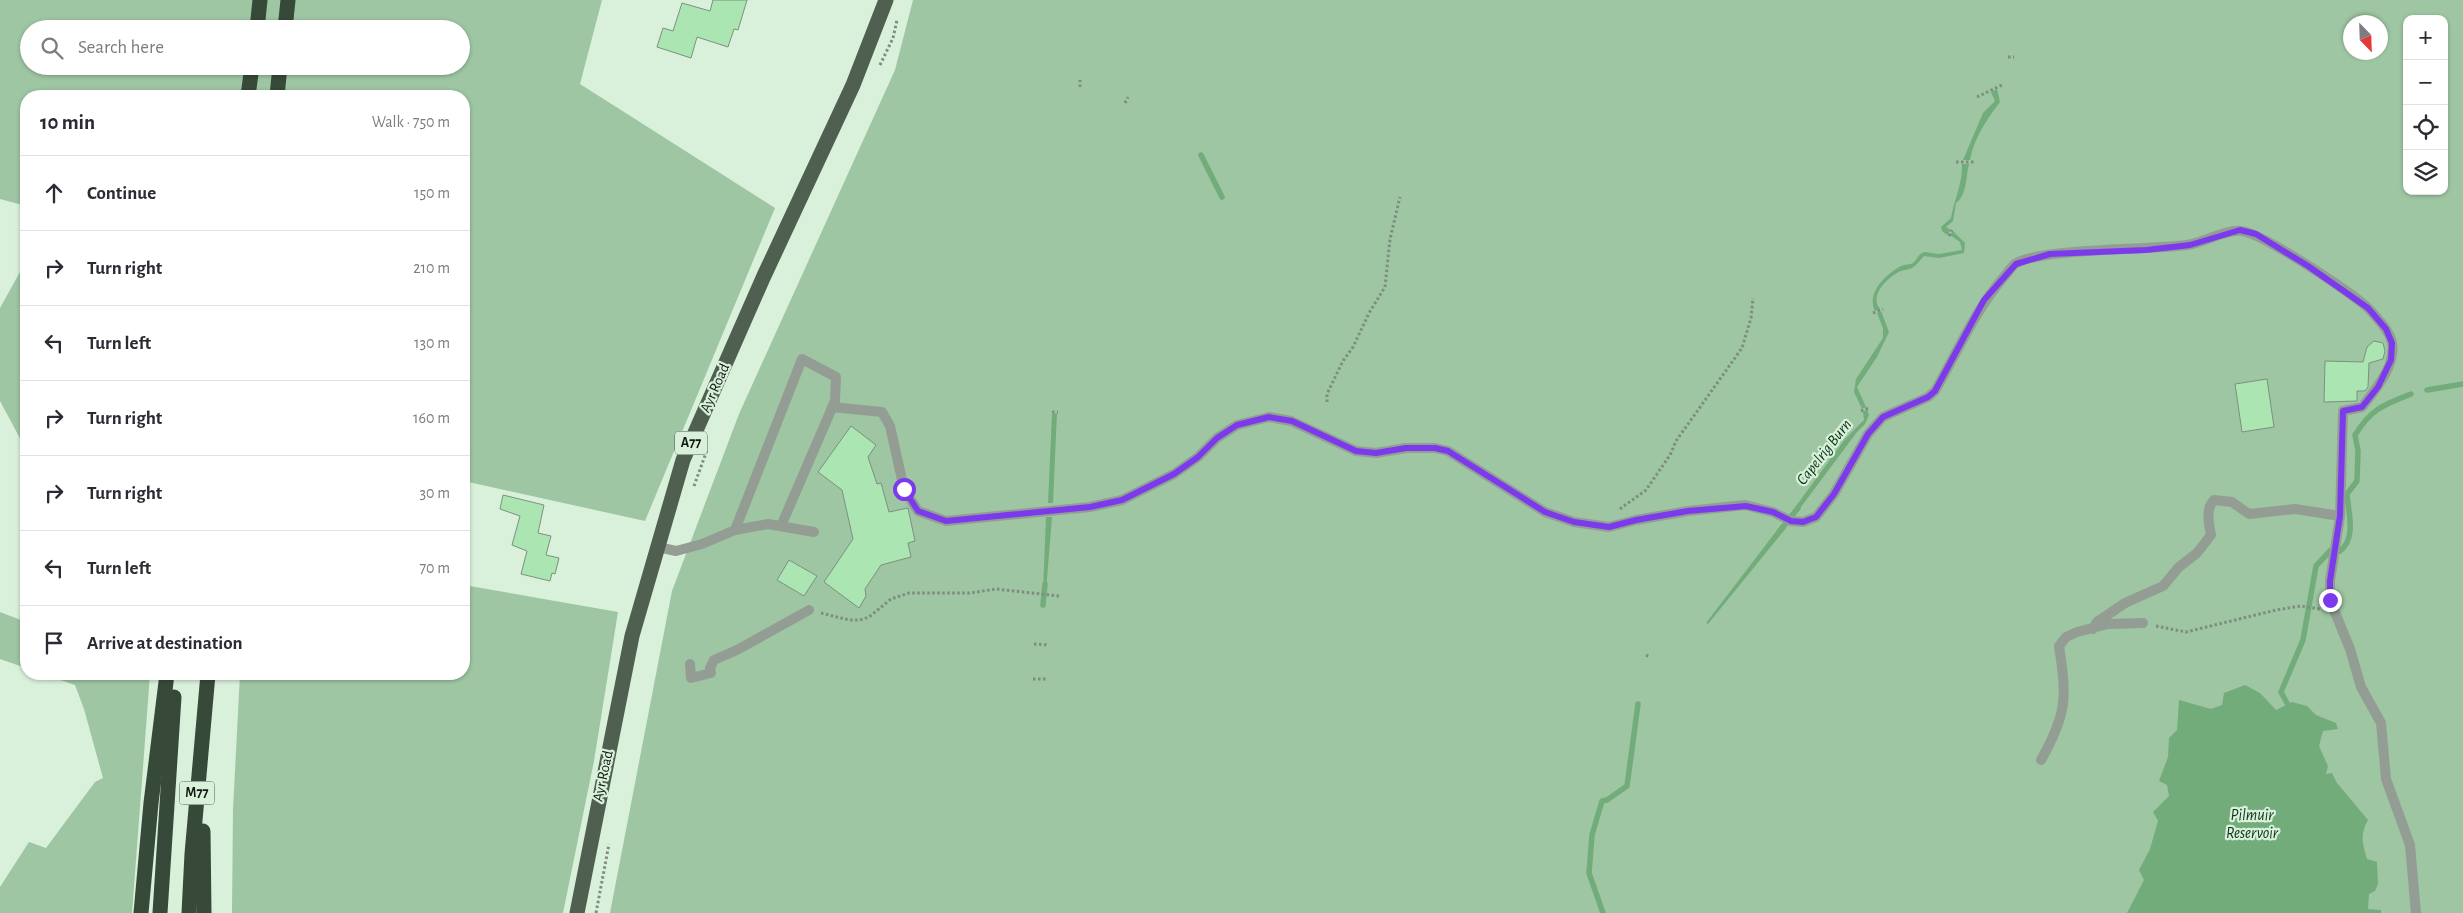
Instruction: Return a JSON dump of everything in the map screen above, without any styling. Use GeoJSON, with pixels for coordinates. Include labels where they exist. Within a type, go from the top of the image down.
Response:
{"type":"FeatureCollection","features":[{"type":"Feature","properties":{"kind":"highway"},"geometry":{"type":"LineString","coordinates":[[258,20],[260,0]]}},
{"type":"Feature","properties":{"kind":"highway"},"geometry":{"type":"LineString","coordinates":[[286,20],[288,0]]}},
{"type":"Feature","properties":{"kind":"highway"},"geometry":{"type":"LineString","coordinates":[[249,90],[251,75]]}},
{"type":"Feature","properties":{"kind":"highway"},"geometry":{"type":"LineString","coordinates":[[278,90],[279,75]]}},
{"type":"Feature","properties":{"kind":"highway"},"geometry":{"type":"LineString","coordinates":[[141,913],[151,804],[166,680]]}},
{"type":"Feature","properties":{"kind":"highway","name":"M77"},"geometry":{"type":"LineString","coordinates":[[160,913],[176,680]]}},
{"type":"Feature","properties":{"kind":"highway","name":"M77"},"geometry":{"type":"LineString","coordinates":[[189,913],[207,680]]}},
{"type":"Feature","properties":{"kind":"highway"},"geometry":{"type":"LineString","coordinates":[[203,732],[204,913]]}},
{"type":"Feature","properties":{"kind":"main road","name":"Ayr Road"},"geometry":{"type":"LineString","coordinates":[[577,913],[632,636],[683,460],[763,278],[853,85],[886,0]]}},
{"type":"Feature","properties":{"kind":"lane"},"geometry":{"type":"LineString","coordinates":[[832,407],[882,412],[890,426],[904,489],[918,511],[946,521],[1090,507],[1122,500],[1174,474],[1198,457],[1217,438],[1237,425],[1269,417],[1292,421],[1356,451],[1376,453],[1406,448],[1435,448],[1448,451],[1545,512],[1574,522],[1609,527],[1636,520],[1688,511],[1746,506],[1789,520],[1803,522],[1816,517],[1834,494],[1868,434],[1883,417],[1928,397],[1935,391],[1984,300],[2016,264],[2050,254],[2146,250],[2190,245],[2240,230],[2256,234],[2308,266],[2368,308],[2386,329],[2392,343],[2391,360],[2378,387],[2362,407],[2343,411],[2340,516],[2330,581],[2330,600],[2350,649],[2361,687],[2381,723],[2386,779],[2410,845],[2416,913]]}},
{"type":"Feature","properties":{"kind":"lane"},"geometry":{"type":"LineString","coordinates":[[735,530],[802,359],[836,377],[835,401],[781,526]]}},
{"type":"Feature","properties":{"kind":"lane"},"geometry":{"type":"LineString","coordinates":[[2093,629],[2098,622],[2125,603],[2163,586],[2179,567],[2197,553],[2211,535],[2209,514],[2210,504],[2214,500],[2232,502],[2248,514],[2295,510],[2340,516]]}},
{"type":"Feature","properties":{"kind":"lane"},"geometry":{"type":"LineString","coordinates":[[658,548],[676,551],[702,544],[735,530],[768,524],[814,532]]}},
{"type":"Feature","properties":{"kind":"lane"},"geometry":{"type":"LineString","coordinates":[[690,664],[691,678],[711,673],[710,668],[714,660],[814,611]]}},
{"type":"Feature","properties":{"kind":"lane"},"geometry":{"type":"LineString","coordinates":[[2041,760],[2054,737],[2062,717],[2064,697],[2059,646],[2066,637],[2108,624],[2143,623]]}},
{"type":"Feature","properties":{"kind":"path"},"geometry":{"type":"LineString","coordinates":[[878,70],[893,38],[898,19]]}},
{"type":"Feature","properties":{"kind":"path"},"geometry":{"type":"LineString","coordinates":[[2008,57],[2014,57]]}},
{"type":"Feature","properties":{"kind":"path"},"geometry":{"type":"LineString","coordinates":[[1080,80],[1080,87]]}},
{"type":"Feature","properties":{"kind":"path"},"geometry":{"type":"LineString","coordinates":[[1977,97],[2004,84]]}},
{"type":"Feature","properties":{"kind":"path"},"geometry":{"type":"LineString","coordinates":[[1125,103],[1128,97]]}},
{"type":"Feature","properties":{"kind":"path"},"geometry":{"type":"LineString","coordinates":[[1956,162],[1972,162]]}},
{"type":"Feature","properties":{"kind":"path"},"geometry":{"type":"LineString","coordinates":[[1328,402],[1327,394],[1343,361],[1353,347],[1369,313],[1385,287],[1390,239],[1400,197]]}},
{"type":"Feature","properties":{"kind":"path"},"geometry":{"type":"LineString","coordinates":[[1949,236],[1952,230]]}},
{"type":"Feature","properties":{"kind":"path"},"geometry":{"type":"LineString","coordinates":[[1600,525],[1646,490],[1670,455],[1676,441],[1732,365],[1742,348],[1752,318],[1753,298]]}},
{"type":"Feature","properties":{"kind":"path"},"geometry":{"type":"LineString","coordinates":[[1874,312],[1882,309]]}},
{"type":"Feature","properties":{"kind":"path"},"geometry":{"type":"LineString","coordinates":[[1861,410],[1868,408]]}},
{"type":"Feature","properties":{"kind":"path"},"geometry":{"type":"LineString","coordinates":[[1052,412],[1058,412]]}},
{"type":"Feature","properties":{"kind":"path"},"geometry":{"type":"LineString","coordinates":[[694,487],[710,440]]}},
{"type":"Feature","properties":{"kind":"path"},"geometry":{"type":"LineString","coordinates":[[814,611],[849,620],[860,620],[869,617],[891,599],[909,593],[970,593],[996,589],[1059,596]]}},
{"type":"Feature","properties":{"kind":"path"},"geometry":{"type":"LineString","coordinates":[[2143,623],[2186,632],[2250,615],[2305,607],[2311,608]]}},
{"type":"Feature","properties":{"kind":"path"},"geometry":{"type":"LineString","coordinates":[[1036,644],[1047,644]]}},
{"type":"Feature","properties":{"kind":"path"},"geometry":{"type":"LineString","coordinates":[[1034,679],[1044,679]]}},
{"type":"Feature","properties":{"kind":"path"},"geometry":{"type":"LineString","coordinates":[[596,913],[611,836]]}},
{"type":"Feature","properties":{"kind":"shaded area"},"geometry":{"type":"Polygon","coordinates":[[[0,0],[602,0],[580,84],[775,208],[645,521],[470,482],[470,90],[20,90],[20,204],[0,199],[0,0]]]}},
{"type":"Feature","properties":{"kind":"shaded area"},"geometry":{"type":"Polygon","coordinates":[[[913,0],[2463,0],[2463,913],[610,913],[672,591],[739,414],[895,70],[913,0]]]}},
{"type":"Feature","properties":{"kind":"shaded area"},"geometry":{"type":"Polygon","coordinates":[[[20,272],[20,438],[0,401],[0,308],[20,272]]]}},
{"type":"Feature","properties":{"kind":"shaded area"},"geometry":{"type":"Polygon","coordinates":[[[470,586],[618,612],[594,761],[563,913],[232,913],[233,810],[240,680],[470,680],[470,586]]]}},
{"type":"Feature","properties":{"kind":"shaded area"},"geometry":{"type":"Polygon","coordinates":[[[0,612],[20,620],[20,666],[0,659],[0,612]]]}},
{"type":"Feature","properties":{"kind":"shaded area"},"geometry":{"type":"Polygon","coordinates":[[[60,680],[150,680],[132,913],[0,913],[0,887],[29,842],[46,848],[95,782],[103,778],[84,709],[75,685],[60,680]]]}},
{"type":"Feature","properties":{"kind":"water"},"geometry":{"type":"Polygon","coordinates":[[[1997,89],[2000,102],[1978,136],[1970,160],[1963,160],[1983,113],[1995,101],[1991,92],[1997,89]]]}},
{"type":"Feature","properties":{"kind":"water"},"geometry":{"type":"Polygon","coordinates":[[[1962,164],[1969,164],[1965,185],[1960,200],[1956,203],[1953,221],[1946,227],[1951,230],[1947,235],[1942,231],[1941,227],[1951,218],[1961,178],[1962,164]]]}},
{"type":"Feature","properties":{"kind":"water"},"geometry":{"type":"Polygon","coordinates":[[[1953,231],[1965,243],[1964,253],[1939,258],[1924,256],[1912,268],[1900,271],[1880,289],[1876,299],[1880,309],[1875,311],[1873,298],[1875,291],[1895,269],[1913,263],[1924,252],[1939,254],[1962,250],[1960,242],[1950,235],[1953,231]]]}},
{"type":"Feature","properties":{"kind":"water"},"geometry":{"type":"Polygon","coordinates":[[[1881,311],[1889,332],[1877,357],[1857,387],[1866,407],[1862,409],[1854,392],[1856,379],[1883,338],[1883,328],[1877,313],[1881,311]]]}},
{"type":"Feature","properties":{"kind":"water"},"geometry":{"type":"Polygon","coordinates":[[[1867,409],[1869,415],[1865,424],[1795,515],[1791,513],[1845,439],[1864,420],[1863,412],[1867,409]]]}},
{"type":"Feature","properties":{"kind":"water"},"geometry":{"type":"Polygon","coordinates":[[[1057,413],[1053,503],[1048,503],[1052,414],[1057,413]]]}},
{"type":"Feature","properties":{"kind":"water"},"geometry":{"type":"Polygon","coordinates":[[[1046,517],[1052,517],[1046,591],[1043,591],[1046,517]]]}},
{"type":"Feature","properties":{"kind":"water"},"geometry":{"type":"Polygon","coordinates":[[[1781,525],[1786,528],[1708,624],[1706,623],[1781,525]]]}},
{"type":"Feature","properties":{"kind":"water","name":"Pilmuir Reservoir"},"geometry":{"type":"Polygon","coordinates":[[[2245,685],[2260,693],[2276,710],[2292,702],[2307,706],[2316,715],[2336,723],[2338,729],[2323,731],[2319,746],[2328,766],[2326,774],[2332,773],[2337,783],[2368,820],[2363,834],[2363,843],[2367,859],[2377,862],[2378,884],[2375,891],[2369,894],[2368,909],[2381,910],[2381,913],[2127,913],[2144,880],[2139,870],[2150,849],[2158,821],[2153,812],[2169,796],[2167,785],[2159,781],[2168,757],[2169,738],[2177,730],[2179,700],[2211,709],[2222,705],[2224,693],[2245,685]]]}},
{"type":"Feature","properties":{"kind":"building"},"geometry":{"type":"Polygon","coordinates":[[[713,0],[747,0],[738,30],[734,29],[728,47],[697,37],[691,58],[657,47],[663,28],[673,31],[682,3],[710,11],[713,0]]]}},
{"type":"Feature","properties":{"kind":"building"},"geometry":{"type":"Polygon","coordinates":[[[2374,341],[2383,343],[2385,351],[2383,359],[2369,363],[2368,387],[2365,391],[2357,391],[2357,401],[2324,402],[2325,361],[2363,362],[2367,347],[2374,341]]]}},
{"type":"Feature","properties":{"kind":"building"},"geometry":{"type":"Polygon","coordinates":[[[2267,379],[2274,427],[2242,432],[2235,384],[2267,379]]]}},
{"type":"Feature","properties":{"kind":"building"},"geometry":{"type":"Polygon","coordinates":[[[851,426],[876,445],[868,457],[877,484],[881,483],[889,512],[908,508],[915,541],[908,543],[911,557],[881,565],[865,589],[866,596],[859,608],[824,582],[853,539],[842,490],[818,472],[851,426]]]}},
{"type":"Feature","properties":{"kind":"building"},"geometry":{"type":"Polygon","coordinates":[[[503,495],[544,505],[538,533],[551,536],[546,555],[559,558],[555,574],[552,573],[550,581],[521,574],[527,551],[512,545],[520,516],[500,509],[503,495]]]}},
{"type":"Feature","properties":{"kind":"building"},"geometry":{"type":"Polygon","coordinates":[[[789,560],[817,576],[804,596],[777,580],[789,560]]]}},
{"type":"Feature","properties":{"kind":"waterway"},"geometry":{"type":"LineString","coordinates":[[1201,155],[1222,197]]}},
{"type":"Feature","properties":{"kind":"waterway"},"geometry":{"type":"LineString","coordinates":[[2427,390],[2463,384]]}},
{"type":"Feature","properties":{"kind":"waterway"},"geometry":{"type":"LineString","coordinates":[[2340,551],[2345,546],[2350,532],[2347,494],[2357,481],[2358,451],[2355,435],[2367,419],[2378,409],[2411,394]]}},
{"type":"Feature","properties":{"kind":"waterway","name":"Capelrig Burn"},"geometry":{"type":"LineString","coordinates":[[1779,532],[1798,508]]}},
{"type":"Feature","properties":{"kind":"waterway"},"geometry":{"type":"LineString","coordinates":[[2288,705],[2281,692],[2303,640],[2316,566],[2331,550]]}},
{"type":"Feature","properties":{"kind":"waterway"},"geometry":{"type":"LineString","coordinates":[[1043,605],[1045,584]]}},
{"type":"Feature","properties":{"kind":"waterway","name":"Capelrig Burn"},"geometry":{"type":"LineString","coordinates":[[1603,913],[1589,873],[1592,835],[1602,801],[1607,800],[1627,786],[1638,704]]}},
{"type":"Feature","properties":{"kind":"route"},"geometry":{"type":"LineString","coordinates":[[904,489],[918,511],[946,521],[1090,507],[1122,500],[1174,474],[1198,457],[1217,438],[1237,425],[1269,417],[1292,421],[1356,451],[1376,453],[1406,448],[1435,448],[1448,451],[1492,481],[1545,512],[1574,522],[1609,527],[1636,520],[1688,511],[1746,506],[1773,512],[1791,521],[1803,522],[1816,517],[1834,494],[1854,456],[1868,434],[1883,417],[1916,403],[1935,391],[1984,300],[2016,264],[2050,254],[2146,250],[2190,245],[2240,230],[2256,234],[2308,266],[2368,308],[2386,329],[2392,343],[2391,360],[2378,387],[2362,407],[2343,411],[2340,516],[2330,581],[2330,600]]}}]}
